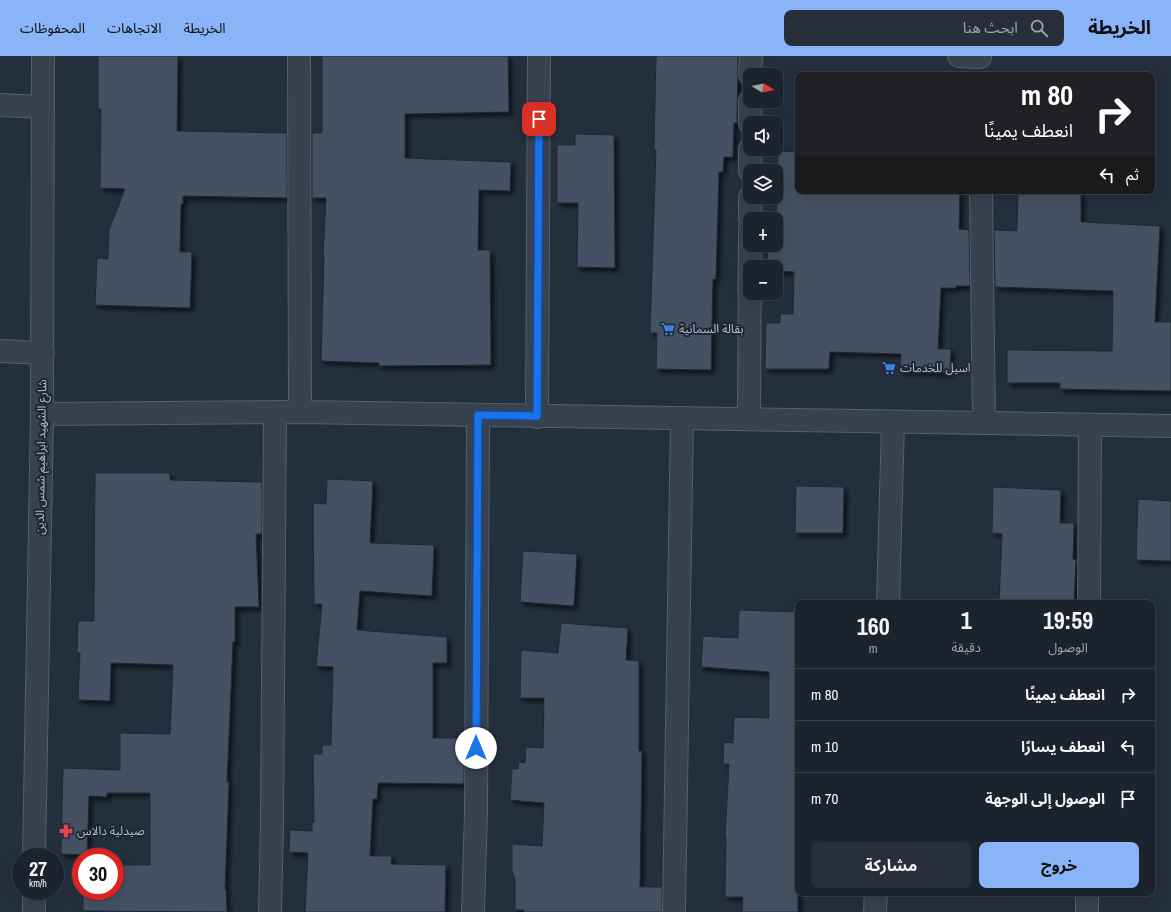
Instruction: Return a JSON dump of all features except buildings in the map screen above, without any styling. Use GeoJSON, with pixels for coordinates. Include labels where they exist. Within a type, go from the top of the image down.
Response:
{"type":"FeatureCollection","features":[{"type":"Feature","properties":{"kind":"street","name":"شارع الشهيد ابراهيم شمس الدين"},"geometry":{"type":"LineString","coordinates":[[34,848],[43,353],[44,56]]}},
{"type":"Feature","properties":{"kind":"street"},"geometry":{"type":"LineString","coordinates":[[299,56],[300,412]]}},
{"type":"Feature","properties":{"kind":"street"},"geometry":{"type":"LineString","coordinates":[[537,416],[539,56]]}},
{"type":"Feature","properties":{"kind":"street"},"geometry":{"type":"LineString","coordinates":[[750,56],[750,68]]}},
{"type":"Feature","properties":{"kind":"street"},"geometry":{"type":"LineString","coordinates":[[0,105],[43,107]]}},
{"type":"Feature","properties":{"kind":"street"},"geometry":{"type":"LineString","coordinates":[[981,194],[984,423]]}},
{"type":"Feature","properties":{"kind":"street"},"geometry":{"type":"LineString","coordinates":[[749,419],[750,252]]}},
{"type":"Feature","properties":{"kind":"street"},"geometry":{"type":"LineString","coordinates":[[0,351],[43,353]]}},
{"type":"Feature","properties":{"kind":"street"},"geometry":{"type":"LineString","coordinates":[[42,414],[300,412],[1171,426]]}},
{"type":"Feature","properties":{"kind":"street"},"geometry":{"type":"LineString","coordinates":[[270,912],[275,413]]}},
{"type":"Feature","properties":{"kind":"street"},"geometry":{"type":"LineString","coordinates":[[473,912],[476,804],[478,415]]}},
{"type":"Feature","properties":{"kind":"street"},"geometry":{"type":"LineString","coordinates":[[674,912],[682,418]]}},
{"type":"Feature","properties":{"kind":"street"},"geometry":{"type":"LineString","coordinates":[[888,600],[893,422]]}},
{"type":"Feature","properties":{"kind":"street"},"geometry":{"type":"LineString","coordinates":[[1089,600],[1090,425]]}},
{"type":"Feature","properties":{"kind":"street"},"geometry":{"type":"LineString","coordinates":[[876,896],[876,912]]}},
{"type":"Feature","properties":{"kind":"street"},"geometry":{"type":"LineString","coordinates":[[1087,896],[1087,912]]}},
{"type":"Feature","properties":{"kind":"street"},"geometry":{"type":"LineString","coordinates":[[34,900],[34,912]]}},
{"type":"Feature","properties":{"kind":"place","name":"بقالة السمانية"},"geometry":{"type":"Point","coordinates":[668,329]}},
{"type":"Feature","properties":{"kind":"place","name":"اسيل للخدمات"},"geometry":{"type":"Point","coordinates":[889,368]}},
{"type":"Feature","properties":{"kind":"place","name":"صيدلية دالاس"},"geometry":{"type":"Point","coordinates":[66,831]}},
{"type":"Feature","properties":{"kind":"route"},"geometry":{"type":"LineString","coordinates":[[476,748],[478,415],[537,416],[539,119]]}}]}
